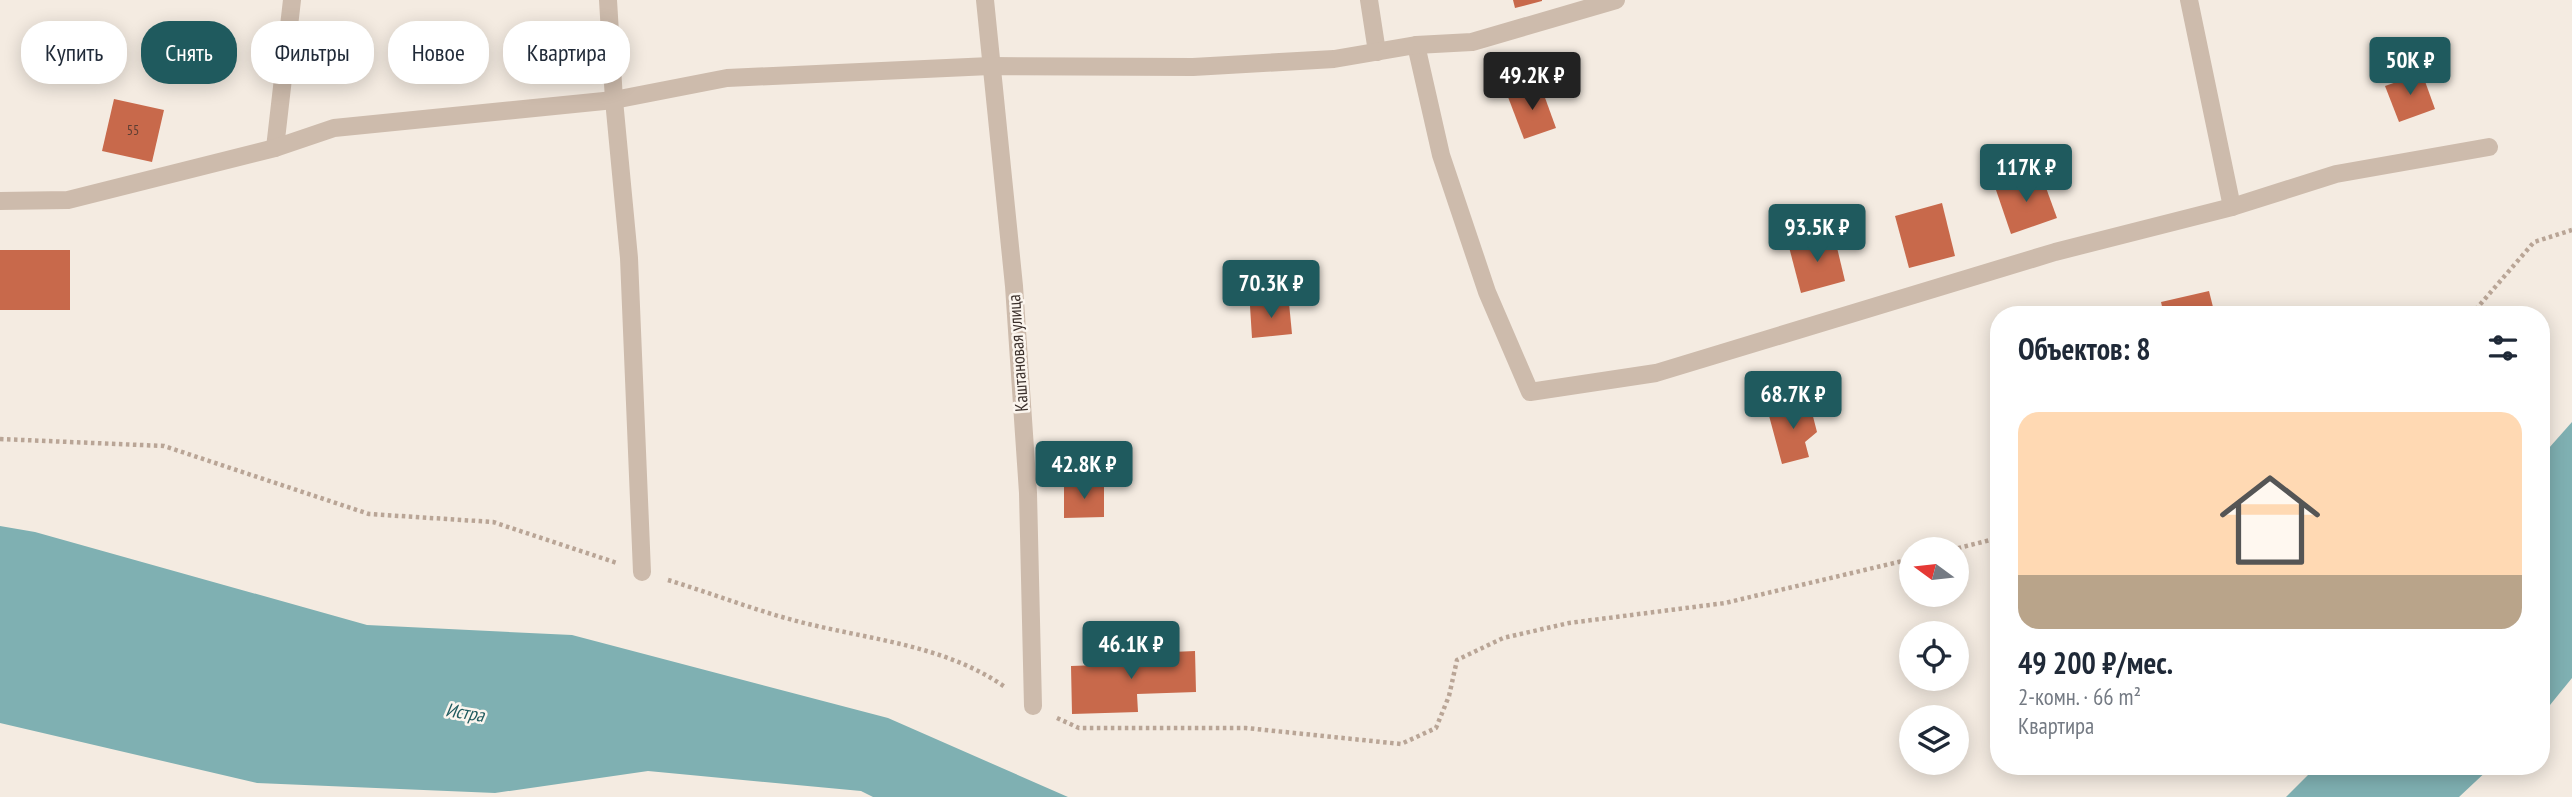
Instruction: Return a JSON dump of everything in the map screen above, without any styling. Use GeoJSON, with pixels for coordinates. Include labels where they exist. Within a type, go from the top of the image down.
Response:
{"type":"FeatureCollection","features":[{"type":"Feature","properties":{"kind":"lane"},"geometry":{"type":"LineString","coordinates":[[275,148],[292,0]]}},
{"type":"Feature","properties":{"kind":"lane"},"geometry":{"type":"LineString","coordinates":[[608,0],[614,100],[629,258],[642,572]]}},
{"type":"Feature","properties":{"kind":"lane","name":"Каштановая улица"},"geometry":{"type":"LineString","coordinates":[[985,0],[1014,286],[1028,493],[1033,706]]}},
{"type":"Feature","properties":{"kind":"lane"},"geometry":{"type":"LineString","coordinates":[[1369,0],[1377,52]]}},
{"type":"Feature","properties":{"kind":"lane"},"geometry":{"type":"LineString","coordinates":[[0,201],[68,200],[275,148],[334,128],[614,100],[727,78],[990,66],[1193,67],[1334,59],[1416,45],[1472,42],[1616,0]]}},
{"type":"Feature","properties":{"kind":"lane"},"geometry":{"type":"LineString","coordinates":[[2189,0],[2232,206]]}},
{"type":"Feature","properties":{"kind":"lane"},"geometry":{"type":"LineString","coordinates":[[1416,45],[1441,155],[1487,292],[1530,392],[1656,373],[2055,252],[2232,206],[2336,174],[2489,147]]}},
{"type":"Feature","properties":{"kind":"path"},"geometry":{"type":"LineString","coordinates":[[2479,306],[2534,242],[2572,230]]}},
{"type":"Feature","properties":{"kind":"path"},"geometry":{"type":"LineString","coordinates":[[0,439],[164,446],[369,513],[493,522],[815,626],[906,644],[981,670],[1033,706],[1079,727],[1246,728],[1401,744],[1436,728],[1457,660],[1503,638],[1569,623],[1725,603],[1899,562]]}},
{"type":"Feature","properties":{"kind":"path"},"geometry":{"type":"LineString","coordinates":[[1969,545],[1990,540]]}},
{"type":"Feature","properties":{"kind":"water"},"geometry":{"type":"Polygon","coordinates":[[[2572,422],[2572,678],[2550,705],[2550,447],[2572,422]]]}},
{"type":"Feature","properties":{"kind":"water","name":"Истра"},"geometry":{"type":"Polygon","coordinates":[[[0,526],[35,532],[367,625],[572,635],[888,718],[1068,797],[873,797],[861,791],[648,771],[495,793],[257,783],[0,723],[0,526]]]}},
{"type":"Feature","properties":{"kind":"water"},"geometry":{"type":"Polygon","coordinates":[[[2308,775],[2482,775],[2459,797],[2286,797],[2308,775]]]}},
{"type":"Feature","properties":{"kind":"building"},"geometry":{"type":"Polygon","coordinates":[[[1513,0],[1542,0],[1542,1],[1515,8],[1513,0]]]}},
{"type":"Feature","properties":{"kind":"building"},"geometry":{"type":"Polygon","coordinates":[[[2422,73],[2435,109],[2399,122],[2385,86],[2422,73]]]}},
{"type":"Feature","properties":{"kind":"building"},"geometry":{"type":"Polygon","coordinates":[[[1540,84],[1556,128],[1524,139],[1508,97],[1540,84]]]}},
{"type":"Feature","properties":{"kind":"building"},"geometry":{"type":"Polygon","coordinates":[[[114,99],[164,110],[152,162],[102,151],[114,99]]]}},
{"type":"Feature","properties":{"kind":"building"},"geometry":{"type":"Polygon","coordinates":[[[2041,174],[2057,218],[2011,234],[1996,190],[2041,174]]]}},
{"type":"Feature","properties":{"kind":"building"},"geometry":{"type":"Polygon","coordinates":[[[1942,203],[1955,256],[1909,268],[1895,216],[1942,203]]]}},
{"type":"Feature","properties":{"kind":"building"},"geometry":{"type":"Polygon","coordinates":[[[1834,235],[1845,281],[1801,293],[1789,247],[1834,235]]]}},
{"type":"Feature","properties":{"kind":"building"},"geometry":{"type":"Polygon","coordinates":[[[0,250],[70,250],[70,310],[0,310],[0,250]]]}},
{"type":"Feature","properties":{"kind":"building"},"geometry":{"type":"Polygon","coordinates":[[[2209,291],[2213,306],[2162,306],[2161,302],[2209,291]]]}},
{"type":"Feature","properties":{"kind":"building"},"geometry":{"type":"Polygon","coordinates":[[[1289,303],[1292,334],[1252,338],[1250,306],[1289,303]]]}},
{"type":"Feature","properties":{"kind":"building"},"geometry":{"type":"Polygon","coordinates":[[[1809,401],[1817,432],[1805,442],[1809,457],[1782,464],[1768,412],[1809,401]]]}},
{"type":"Feature","properties":{"kind":"building"},"geometry":{"type":"Polygon","coordinates":[[[1064,484],[1104,484],[1104,517],[1064,518],[1064,484]]]}},
{"type":"Feature","properties":{"kind":"building"},"geometry":{"type":"Polygon","coordinates":[[[1195,651],[1196,692],[1137,694],[1138,712],[1072,714],[1071,666],[1125,664],[1125,654],[1195,651]]]}}]}
